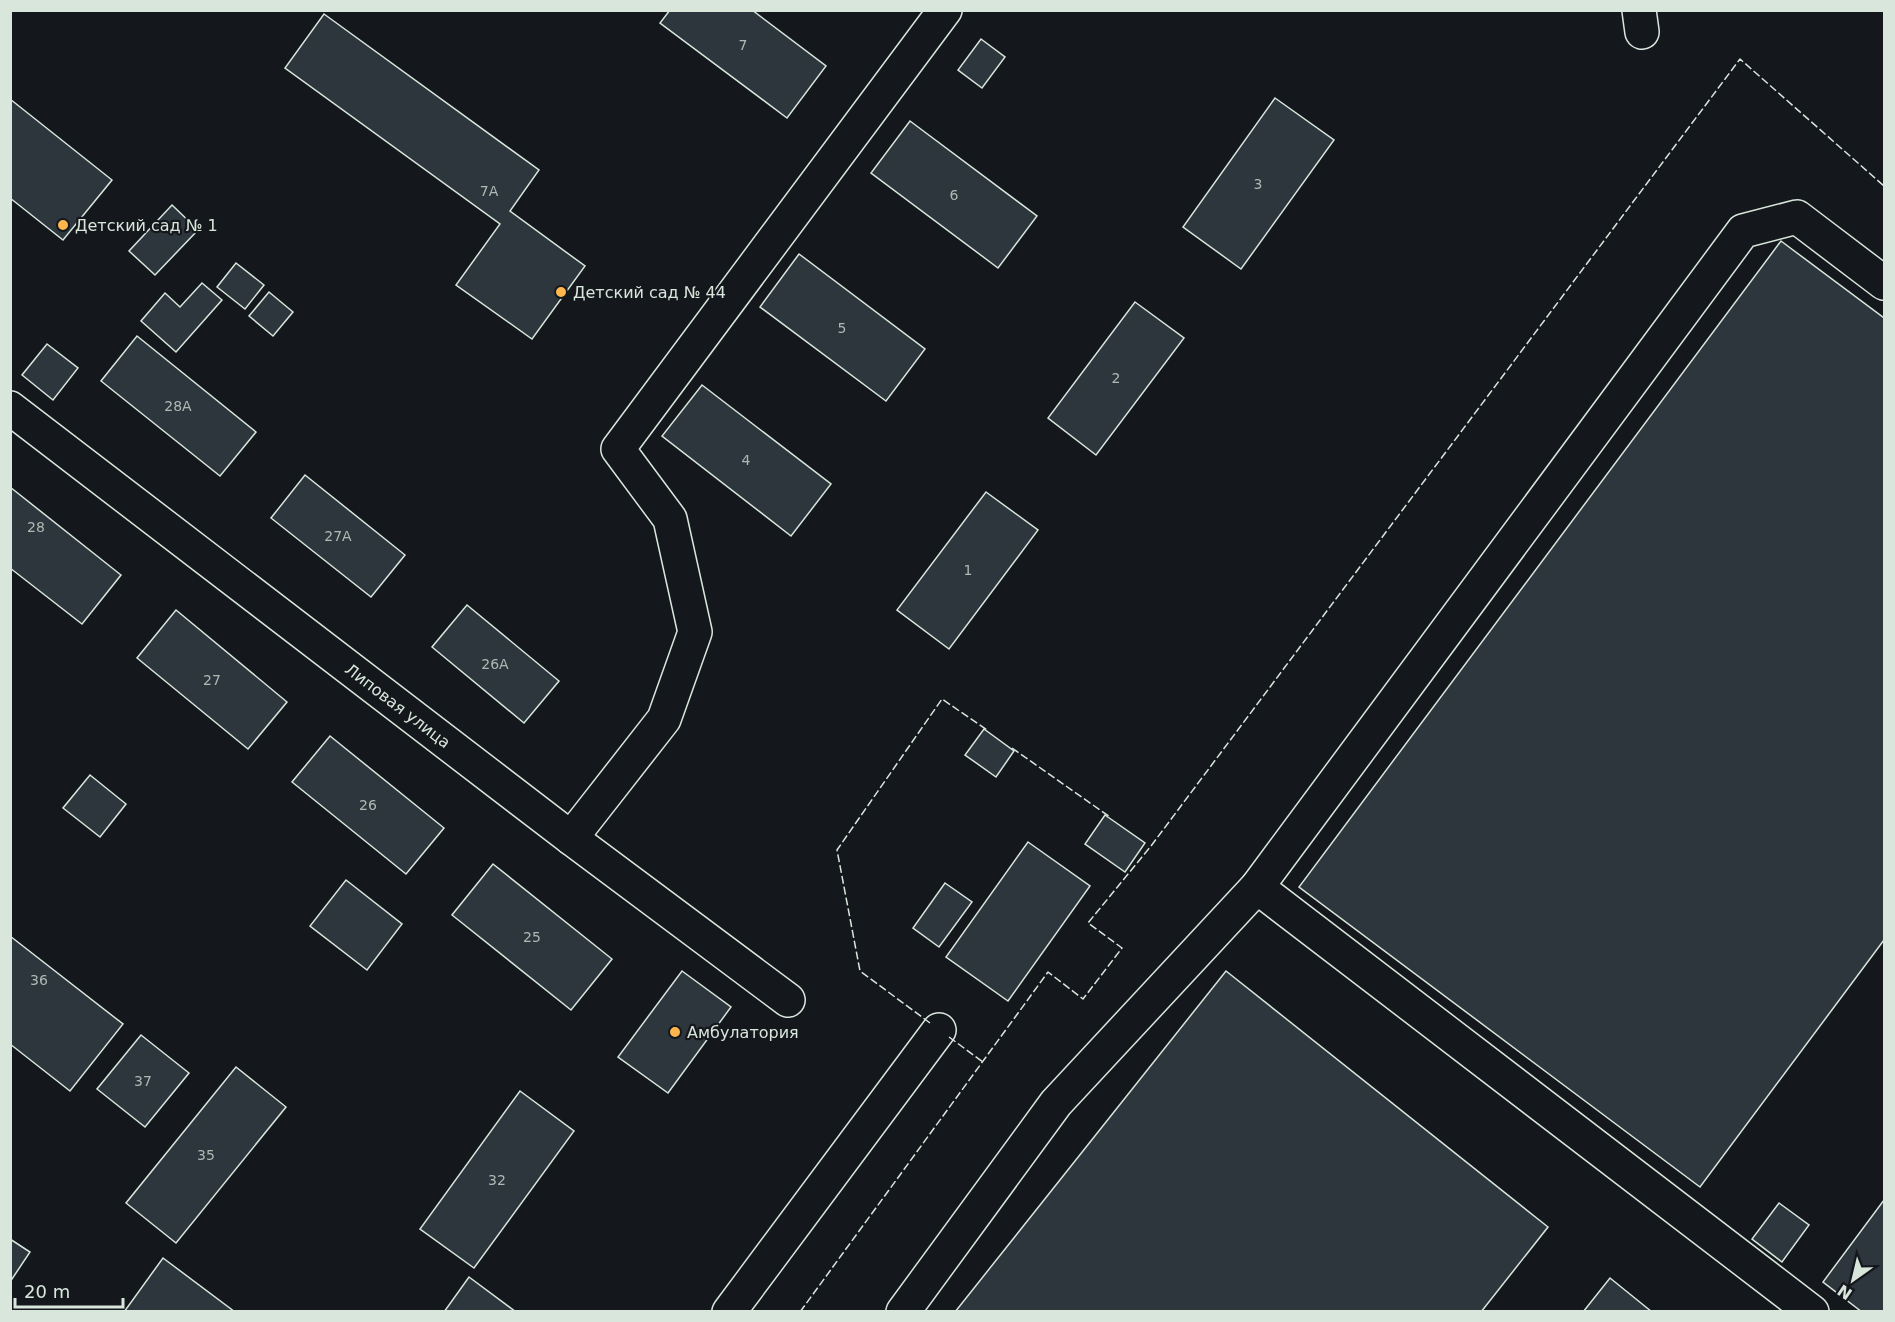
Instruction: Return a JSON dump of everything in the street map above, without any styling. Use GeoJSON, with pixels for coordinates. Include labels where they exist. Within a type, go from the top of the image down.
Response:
{"type":"FeatureCollection","features":[{"type":"Feature","properties":{"kind":"street"},"geometry":{"type":"LineString","coordinates":[[571,838],[664,719],[695,632],[669,519],[618,449],[945,10]]}},
{"type":"Feature","properties":{"kind":"street"},"geometry":{"type":"LineString","coordinates":[[903,1311],[1056,1104],[1257,887],[1743,231],[1797,217],[1884,283]]}},
{"type":"Feature","properties":{"kind":"street","name":"Липовая улица"},"geometry":{"type":"LineString","coordinates":[[10,408],[571,838],[788,1000]]}},
{"type":"Feature","properties":{"kind":"street"},"geometry":{"type":"LineString","coordinates":[[1257,887],[1812,1311]]}},
{"type":"Feature","properties":{"kind":"street"},"geometry":{"type":"LineString","coordinates":[[729,1311],[939,1030]]}},
{"type":"Feature","properties":{"kind":"building"},"geometry":{"type":"Polygon","coordinates":[[[670,10],[752,10],[826,66],[787,118],[660,23],[670,10]]]}},
{"type":"Feature","properties":{"kind":"building"},"geometry":{"type":"Polygon","coordinates":[[[324,14],[539,170],[510,211],[585,266],[532,339],[456,285],[500,224],[285,68],[324,14]]]}},
{"type":"Feature","properties":{"kind":"building"},"geometry":{"type":"Polygon","coordinates":[[[981,39],[1005,57],[982,88],[958,70],[981,39]]]}},
{"type":"Feature","properties":{"kind":"building"},"geometry":{"type":"Polygon","coordinates":[[[1275,98],[1334,140],[1241,269],[1183,227],[1275,98]]]}},
{"type":"Feature","properties":{"kind":"building"},"geometry":{"type":"Polygon","coordinates":[[[10,99],[112,180],[63,240],[10,198],[10,99]]]}},
{"type":"Feature","properties":{"kind":"building"},"geometry":{"type":"Polygon","coordinates":[[[910,121],[1037,216],[998,268],[871,173],[910,121]]]}},
{"type":"Feature","properties":{"kind":"building"},"geometry":{"type":"Polygon","coordinates":[[[172,205],[198,230],[155,275],[129,251],[172,205]]]}},
{"type":"Feature","properties":{"kind":"building"},"geometry":{"type":"Polygon","coordinates":[[[1781,241],[1884,318],[1884,940],[1700,1187],[1299,887],[1781,241]]]}},
{"type":"Feature","properties":{"kind":"building"},"geometry":{"type":"Polygon","coordinates":[[[799,254],[925,349],[886,401],[760,307],[799,254]]]}},
{"type":"Feature","properties":{"kind":"building"},"geometry":{"type":"Polygon","coordinates":[[[236,263],[264,285],[245,309],[217,287],[236,263]]]}},
{"type":"Feature","properties":{"kind":"building"},"geometry":{"type":"Polygon","coordinates":[[[202,283],[222,300],[176,352],[141,321],[165,293],[180,307],[202,283]]]}},
{"type":"Feature","properties":{"kind":"building"},"geometry":{"type":"Polygon","coordinates":[[[269,292],[293,312],[273,336],[249,316],[269,292]]]}},
{"type":"Feature","properties":{"kind":"building"},"geometry":{"type":"Polygon","coordinates":[[[1135,302],[1184,338],[1096,455],[1048,418],[1135,302]]]}},
{"type":"Feature","properties":{"kind":"building"},"geometry":{"type":"Polygon","coordinates":[[[137,336],[256,432],[220,476],[101,381],[137,336]]]}},
{"type":"Feature","properties":{"kind":"building"},"geometry":{"type":"Polygon","coordinates":[[[47,344],[78,368],[53,400],[22,375],[47,344]]]}},
{"type":"Feature","properties":{"kind":"building"},"geometry":{"type":"Polygon","coordinates":[[[702,385],[831,484],[791,536],[662,436],[702,385]]]}},
{"type":"Feature","properties":{"kind":"building"},"geometry":{"type":"Polygon","coordinates":[[[305,475],[405,555],[371,597],[271,518],[305,475]]]}},
{"type":"Feature","properties":{"kind":"building"},"geometry":{"type":"Polygon","coordinates":[[[10,487],[121,575],[82,624],[10,568],[10,487]]]}},
{"type":"Feature","properties":{"kind":"building"},"geometry":{"type":"Polygon","coordinates":[[[986,492],[1038,530],[949,649],[897,610],[986,492]]]}},
{"type":"Feature","properties":{"kind":"building"},"geometry":{"type":"Polygon","coordinates":[[[467,605],[559,681],[524,723],[432,647],[467,605]]]}},
{"type":"Feature","properties":{"kind":"building"},"geometry":{"type":"Polygon","coordinates":[[[176,610],[287,702],[248,749],[137,658],[176,610]]]}},
{"type":"Feature","properties":{"kind":"building"},"geometry":{"type":"Polygon","coordinates":[[[984,729],[1014,751],[996,777],[965,755],[984,729]]]}},
{"type":"Feature","properties":{"kind":"building"},"geometry":{"type":"Polygon","coordinates":[[[330,736],[444,828],[406,874],[292,782],[330,736]]]}},
{"type":"Feature","properties":{"kind":"building"},"geometry":{"type":"Polygon","coordinates":[[[90,775],[126,804],[100,837],[63,808],[90,775]]]}},
{"type":"Feature","properties":{"kind":"building"},"geometry":{"type":"Polygon","coordinates":[[[1105,815],[1145,843],[1125,872],[1085,844],[1105,815]]]}},
{"type":"Feature","properties":{"kind":"building"},"geometry":{"type":"Polygon","coordinates":[[[1028,842],[1090,886],[1008,1001],[946,957],[1028,842]]]}},
{"type":"Feature","properties":{"kind":"building"},"geometry":{"type":"Polygon","coordinates":[[[493,864],[612,959],[571,1010],[452,915],[493,864]]]}},
{"type":"Feature","properties":{"kind":"building"},"geometry":{"type":"Polygon","coordinates":[[[346,880],[402,924],[367,970],[310,926],[346,880]]]}},
{"type":"Feature","properties":{"kind":"building"},"geometry":{"type":"Polygon","coordinates":[[[945,883],[972,902],[939,947],[913,928],[945,883]]]}},
{"type":"Feature","properties":{"kind":"building"},"geometry":{"type":"Polygon","coordinates":[[[10,936],[123,1024],[70,1091],[10,1044],[10,936]]]}},
{"type":"Feature","properties":{"kind":"building","name":"Амбулатория"},"geometry":{"type":"Polygon","coordinates":[[[682,971],[731,1007],[668,1093],[618,1057],[682,971]]]}},
{"type":"Feature","properties":{"kind":"building"},"geometry":{"type":"Polygon","coordinates":[[[1226,971],[1548,1227],[1481,1312],[955,1312],[1226,971]]]}},
{"type":"Feature","properties":{"kind":"building"},"geometry":{"type":"Polygon","coordinates":[[[141,1035],[189,1073],[145,1127],[97,1089],[141,1035]]]}},
{"type":"Feature","properties":{"kind":"building"},"geometry":{"type":"Polygon","coordinates":[[[236,1067],[286,1107],[176,1243],[126,1203],[236,1067]]]}},
{"type":"Feature","properties":{"kind":"building"},"geometry":{"type":"Polygon","coordinates":[[[520,1091],[574,1131],[474,1268],[420,1229],[520,1091]]]}},
{"type":"Feature","properties":{"kind":"building"},"geometry":{"type":"Polygon","coordinates":[[[1884,1200],[1884,1312],[1862,1312],[1823,1282],[1884,1200]]]}},
{"type":"Feature","properties":{"kind":"building"},"geometry":{"type":"Polygon","coordinates":[[[1779,1203],[1809,1225],[1782,1262],[1752,1239],[1779,1203]]]}},
{"type":"Feature","properties":{"kind":"building"},"geometry":{"type":"Polygon","coordinates":[[[10,1239],[30,1252],[10,1282],[10,1239]]]}},
{"type":"Feature","properties":{"kind":"building"},"geometry":{"type":"Polygon","coordinates":[[[163,1258],[235,1312],[124,1312],[163,1258]]]}},
{"type":"Feature","properties":{"kind":"building"},"geometry":{"type":"Polygon","coordinates":[[[469,1277],[516,1312],[444,1312],[469,1277]]]}},
{"type":"Feature","properties":{"kind":"building"},"geometry":{"type":"Polygon","coordinates":[[[1610,1278],[1652,1312],[1583,1312],[1610,1278]]]}},
{"type":"Feature","properties":{"kind":"fence"},"geometry":{"type":"LineString","coordinates":[[800,1312],[1048,972],[1083,999],[1122,948],[1088,923],[1151,846],[1740,59],[1884,186]]}},
{"type":"Feature","properties":{"kind":"fence"},"geometry":{"type":"LineString","coordinates":[[930,1023],[860,971],[837,850],[942,699],[987,730]]}},
{"type":"Feature","properties":{"kind":"fence"},"geometry":{"type":"LineString","coordinates":[[1012,748],[1110,817]]}},
{"type":"Feature","properties":{"kind":"fence"},"geometry":{"type":"LineString","coordinates":[[949,1037],[983,1062]]}},
{"type":"Feature","properties":{"kind":"place","name":"Детский сад № 1"},"geometry":{"type":"Point","coordinates":[63,225]}},
{"type":"Feature","properties":{"kind":"place","name":"Детский сад № 44"},"geometry":{"type":"Point","coordinates":[561,292]}},
{"type":"Feature","properties":{"kind":"place","name":"Амбулатория"},"geometry":{"type":"Point","coordinates":[675,1032]}}]}
